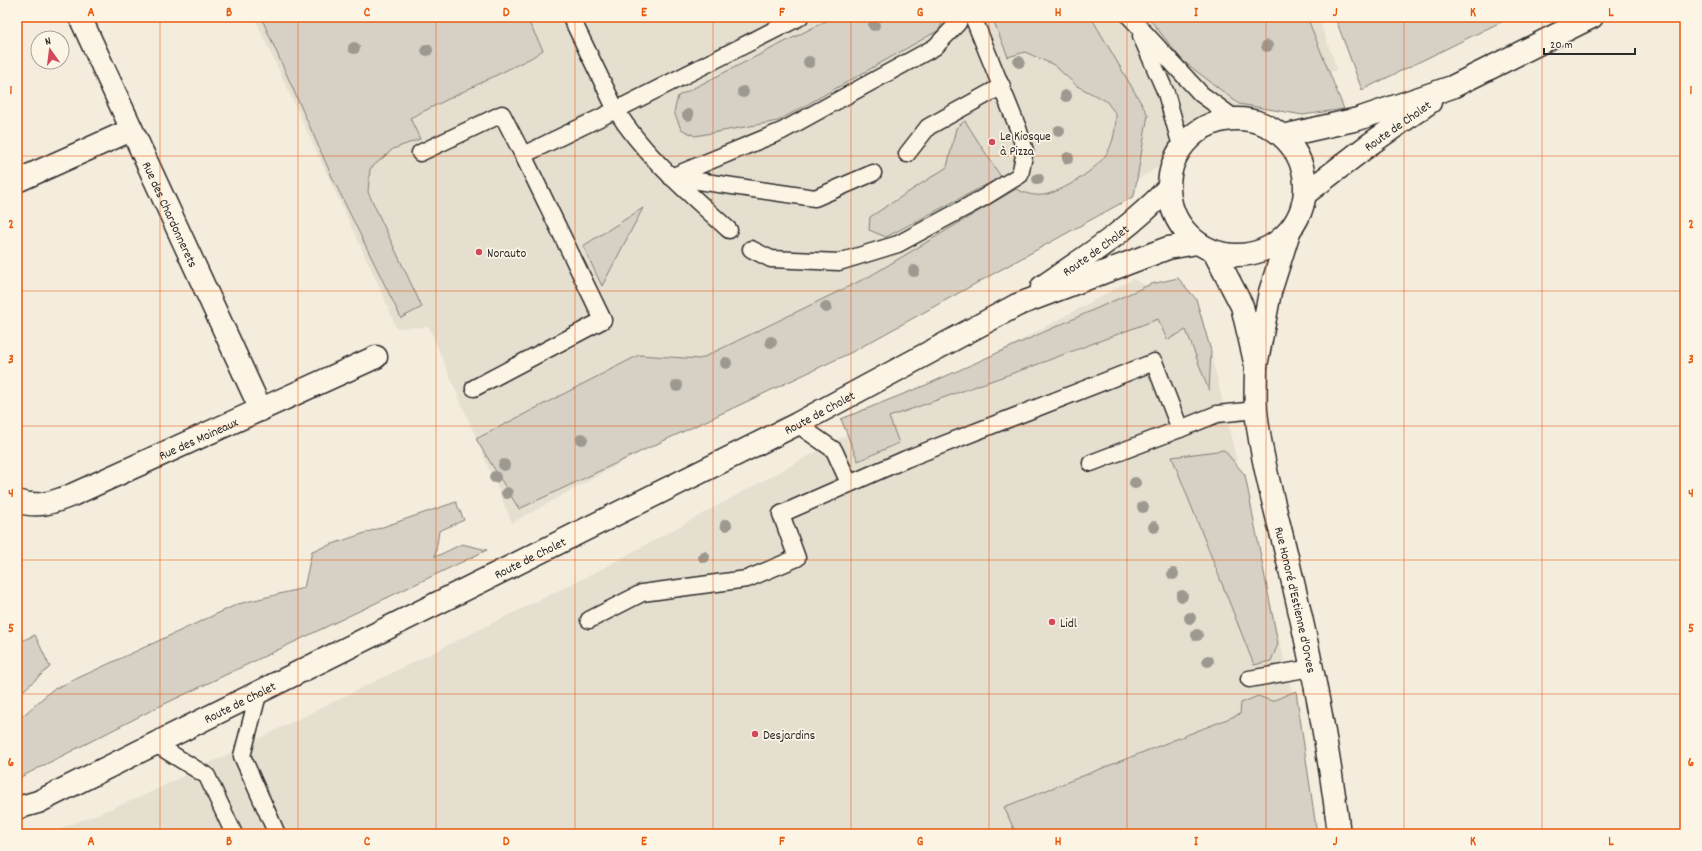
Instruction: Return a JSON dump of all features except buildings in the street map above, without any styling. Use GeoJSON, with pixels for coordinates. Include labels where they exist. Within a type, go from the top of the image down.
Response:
{"type":"FeatureCollection","features":[{"type":"Feature","properties":{"kind":"main road","name":"Rue des Chardonnerets"},"geometry":{"type":"LineString","coordinates":[[80,17],[261,410]]}},
{"type":"Feature","properties":{"kind":"main road","name":"Route de Cholet"},"geometry":{"type":"LineString","coordinates":[[1282,136],[1358,120],[1452,87],[1592,17]]}},
{"type":"Feature","properties":{"kind":"main road","name":"Route de Cholet"},"geometry":{"type":"LineString","coordinates":[[1305,194],[1370,144],[1452,87]]}},
{"type":"Feature","properties":{"kind":"main road"},"geometry":{"type":"LineString","coordinates":[[1234,118],[1252,120],[1268,126],[1282,136],[1293,148],[1301,162],[1305,178],[1305,194],[1300,214],[1289,232],[1273,245],[1255,253],[1234,256],[1206,248],[1185,232],[1176,219],[1170,203],[1168,188],[1169,173],[1181,146],[1196,132],[1214,122],[1234,118]]}},
{"type":"Feature","properties":{"kind":"main road"},"geometry":{"type":"LineString","coordinates":[[17,181],[131,130]]}},
{"type":"Feature","properties":{"kind":"main road","name":"Route de Cholet"},"geometry":{"type":"LineString","coordinates":[[1017,305],[1108,241],[1146,211],[1168,188]]}},
{"type":"Feature","properties":{"kind":"main road","name":"Rue Honoré d'Estienne d'Orves"},"geometry":{"type":"LineString","coordinates":[[1289,232],[1270,292],[1256,366],[1256,410],[1261,446],[1292,575],[1311,668],[1335,796],[1339,834]]}},
{"type":"Feature","properties":{"kind":"main road","name":"Route de Cholet"},"geometry":{"type":"LineString","coordinates":[[17,808],[38,802],[797,424],[1017,305],[1168,248],[1206,248]]}},
{"type":"Feature","properties":{"kind":"main road","name":"Rue Honoré d'Estienne d'Orves"},"geometry":{"type":"LineString","coordinates":[[1206,248],[1242,306],[1256,366]]}},
{"type":"Feature","properties":{"kind":"main road","name":"Rue des Moineaux"},"geometry":{"type":"LineString","coordinates":[[17,501],[29,506],[53,503],[376,357]]}},
{"type":"Feature","properties":{"kind":"main road","name":"Route de Cholet"},"geometry":{"type":"LineString","coordinates":[[17,820],[38,802]]}},
{"type":"Feature","properties":{"kind":"lane"},"geometry":{"type":"LineString","coordinates":[[571,17],[616,110],[628,129],[671,177],[729,230]]}},
{"type":"Feature","properties":{"kind":"lane"},"geometry":{"type":"LineString","coordinates":[[523,155],[800,17]]}},
{"type":"Feature","properties":{"kind":"lane"},"geometry":{"type":"LineString","coordinates":[[671,177],[782,131],[936,47],[958,23],[960,17]]}},
{"type":"Feature","properties":{"kind":"lane"},"geometry":{"type":"LineString","coordinates":[[751,249],[771,259],[839,262],[898,244],[983,198],[1020,175],[1025,151],[1002,86],[973,17]]}},
{"type":"Feature","properties":{"kind":"lane"},"geometry":{"type":"LineString","coordinates":[[1133,21],[1201,94],[1234,118]]}},
{"type":"Feature","properties":{"kind":"lane"},"geometry":{"type":"LineString","coordinates":[[1133,21],[1166,93],[1181,146]]}},
{"type":"Feature","properties":{"kind":"lane"},"geometry":{"type":"LineString","coordinates":[[907,154],[928,127],[1002,86]]}},
{"type":"Feature","properties":{"kind":"lane"},"geometry":{"type":"LineString","coordinates":[[420,153],[502,114],[603,320],[474,388]]}},
{"type":"Feature","properties":{"kind":"lane"},"geometry":{"type":"LineString","coordinates":[[671,177],[815,198],[874,173]]}},
{"type":"Feature","properties":{"kind":"lane"},"geometry":{"type":"LineString","coordinates":[[589,620],[642,593],[747,579],[797,558],[781,514],[906,459],[1154,362],[1180,429]]}},
{"type":"Feature","properties":{"kind":"lane"},"geometry":{"type":"LineString","coordinates":[[1091,463],[1217,414],[1256,410]]}},
{"type":"Feature","properties":{"kind":"lane"},"geometry":{"type":"LineString","coordinates":[[797,424],[834,450],[849,483]]}},
{"type":"Feature","properties":{"kind":"lane"},"geometry":{"type":"LineString","coordinates":[[1248,679],[1311,668]]}},
{"type":"Feature","properties":{"kind":"lane"},"geometry":{"type":"LineString","coordinates":[[259,691],[242,756],[277,834]]}},
{"type":"Feature","properties":{"kind":"lane"},"geometry":{"type":"LineString","coordinates":[[154,743],[207,776],[234,834]]}},
{"type":"Feature","properties":{"kind":"shaded area"},"geometry":{"type":"Polygon","coordinates":[[[254,17],[1318,17],[1337,69],[512,523],[429,327],[396,328],[384,297],[254,17]]]}},
{"type":"Feature","properties":{"kind":"shaded area"},"geometry":{"type":"Polygon","coordinates":[[[261,17],[526,17],[543,50],[531,58],[410,118],[420,139],[393,149],[370,169],[368,192],[422,307],[401,318],[333,179],[261,17]]]}},
{"type":"Feature","properties":{"kind":"shaded area"},"geometry":{"type":"Polygon","coordinates":[[[834,17],[945,17],[939,30],[778,121],[695,136],[681,129],[674,112],[678,96],[834,17]]]}},
{"type":"Feature","properties":{"kind":"shaded area"},"geometry":{"type":"Polygon","coordinates":[[[992,17],[1091,17],[1148,115],[1134,196],[852,352],[519,509],[476,439],[639,355],[700,359],[870,276],[1016,189],[1025,193],[1036,195],[1043,195],[1060,190],[1087,173],[1102,160],[1111,144],[1116,124],[1116,114],[1106,101],[1077,86],[1054,65],[1025,52],[1008,57],[992,17]]]}},
{"type":"Feature","properties":{"kind":"shaded area"},"geometry":{"type":"Polygon","coordinates":[[[1148,17],[1307,17],[1344,109],[1303,115],[1239,104],[1182,60],[1148,17]]]}},
{"type":"Feature","properties":{"kind":"shaded area"},"geometry":{"type":"Polygon","coordinates":[[[1335,17],[1511,17],[1362,90],[1335,17]]]}},
{"type":"Feature","properties":{"kind":"shaded area"},"geometry":{"type":"Polygon","coordinates":[[[965,121],[1001,177],[886,237],[869,230],[870,217],[947,167],[956,128],[965,121]]]}},
{"type":"Feature","properties":{"kind":"shaded area"},"geometry":{"type":"Polygon","coordinates":[[[643,208],[602,286],[583,246],[643,208]]]}},
{"type":"Feature","properties":{"kind":"shaded area"},"geometry":{"type":"Polygon","coordinates":[[[1178,278],[1196,299],[1211,351],[1209,391],[1186,330],[1167,340],[1158,319],[1033,366],[889,417],[899,443],[858,461],[841,419],[926,385],[1151,284],[1178,278]]]}},
{"type":"Feature","properties":{"kind":"shaded area"},"geometry":{"type":"Polygon","coordinates":[[[1133,279],[1202,315],[1291,689],[1311,834],[47,834],[143,796],[594,573],[1133,279]]]}},
{"type":"Feature","properties":{"kind":"shaded area"},"geometry":{"type":"Polygon","coordinates":[[[1224,450],[1245,475],[1278,644],[1271,661],[1254,665],[1172,457],[1224,450]]]}},
{"type":"Feature","properties":{"kind":"shaded area"},"geometry":{"type":"Polygon","coordinates":[[[456,502],[464,520],[439,531],[435,557],[462,544],[487,550],[154,709],[17,779],[17,721],[52,690],[238,604],[304,588],[312,551],[456,502]]]}},
{"type":"Feature","properties":{"kind":"shaded area"},"geometry":{"type":"Polygon","coordinates":[[[35,635],[50,667],[17,696],[17,643],[35,635]]]}},
{"type":"Feature","properties":{"kind":"shaded area"},"geometry":{"type":"Polygon","coordinates":[[[1296,691],[1317,834],[1016,834],[1004,807],[1240,714],[1241,703],[1258,696],[1272,701],[1296,691]]]}},
{"type":"Feature","properties":{"kind":"place","name":"Le Kiosque à Pizza"},"geometry":{"type":"Point","coordinates":[992,142]}},
{"type":"Feature","properties":{"kind":"place","name":"Norauto"},"geometry":{"type":"Point","coordinates":[479,252]}},
{"type":"Feature","properties":{"kind":"place","name":"Lidl"},"geometry":{"type":"Point","coordinates":[1052,622]}},
{"type":"Feature","properties":{"kind":"place","name":"Desjardins"},"geometry":{"type":"Point","coordinates":[755,734]}}]}
